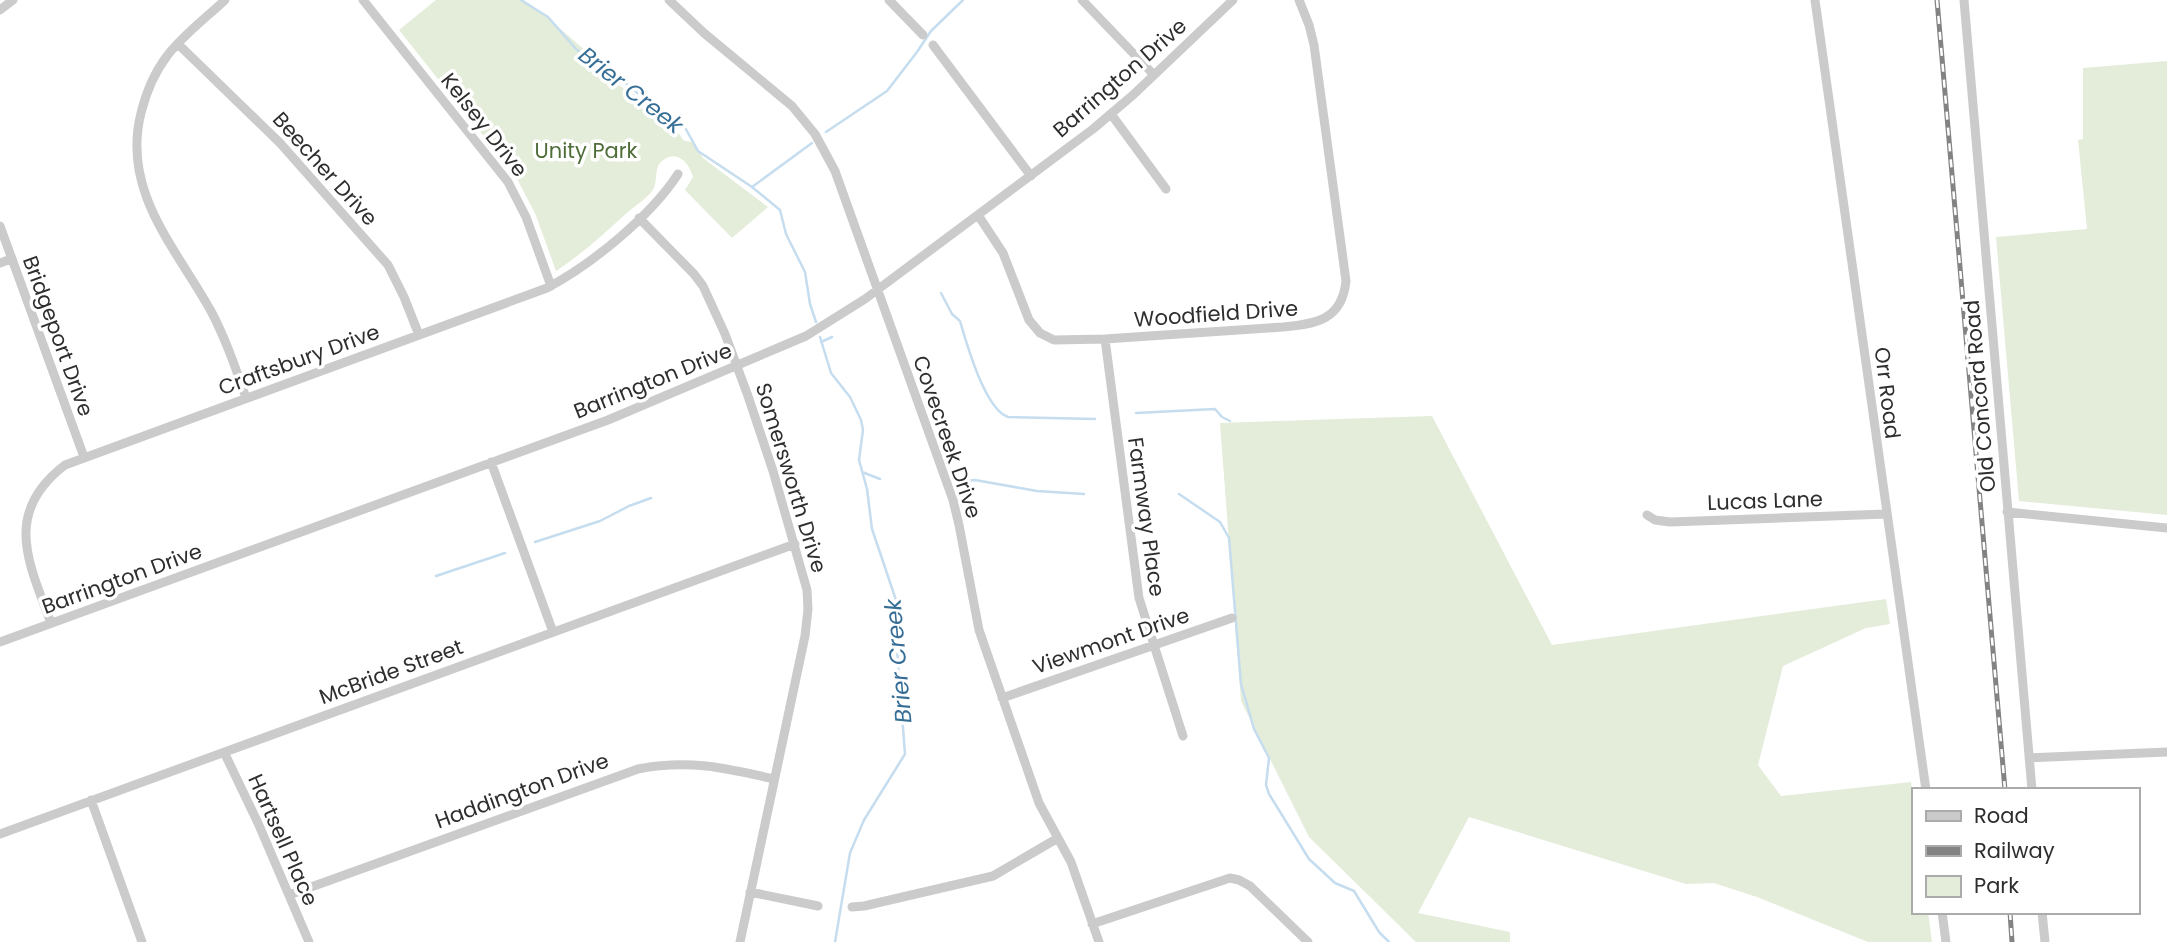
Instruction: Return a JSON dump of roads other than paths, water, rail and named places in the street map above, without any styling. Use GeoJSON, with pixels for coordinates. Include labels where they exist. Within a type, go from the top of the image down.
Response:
{"type":"FeatureCollection","features":[{"type":"Feature","properties":{"kind":"street"},"geometry":{"type":"LineString","coordinates":[[0,10],[13,0]]}},
{"type":"Feature","properties":{"kind":"street"},"geometry":{"type":"LineString","coordinates":[[225,0],[178,44],[156,72],[144,100],[136,142],[140,181],[155,221],[213,316],[246,398]]}},
{"type":"Feature","properties":{"kind":"street","name":"Kelsey Drive"},"geometry":{"type":"LineString","coordinates":[[363,0],[508,182],[526,217],[551,286]]}},
{"type":"Feature","properties":{"kind":"street","name":"Covecreek Drive"},"geometry":{"type":"LineString","coordinates":[[669,0],[704,33],[792,106],[807,123],[835,171],[953,500],[979,630],[1002,698],[1039,803],[1071,862],[1099,942]]}},
{"type":"Feature","properties":{"kind":"street"},"geometry":{"type":"LineString","coordinates":[[889,0],[923,35]]}},
{"type":"Feature","properties":{"kind":"street"},"geometry":{"type":"LineString","coordinates":[[1082,0],[1154,75]]}},
{"type":"Feature","properties":{"kind":"street","name":"Barrington Drive"},"geometry":{"type":"LineString","coordinates":[[0,642],[608,419],[737,366],[818,329],[878,290],[1111,114],[1233,0]]}},
{"type":"Feature","properties":{"kind":"street","name":"Woodfield Drive"},"geometry":{"type":"LineString","coordinates":[[978,215],[1003,253],[1035,329],[1044,336],[1063,342],[1311,325],[1322,320],[1339,304],[1346,281],[1314,45],[1298,0]]}},
{"type":"Feature","properties":{"kind":"street","name":"Orr Road"},"geometry":{"type":"LineString","coordinates":[[1815,0],[1926,788]]}},
{"type":"Feature","properties":{"kind":"street","name":"Old Concord Road"},"geometry":{"type":"LineString","coordinates":[[1964,0],[2032,788]]}},
{"type":"Feature","properties":{"kind":"street","name":"Beecher Drive"},"geometry":{"type":"LineString","coordinates":[[178,44],[280,143],[388,265],[419,335]]}},
{"type":"Feature","properties":{"kind":"street"},"geometry":{"type":"LineString","coordinates":[[933,45],[1031,176]]}},
{"type":"Feature","properties":{"kind":"street"},"geometry":{"type":"LineString","coordinates":[[1111,114],[1166,189]]}},
{"type":"Feature","properties":{"kind":"street","name":"Craftsbury Drive"},"geometry":{"type":"LineString","coordinates":[[51,623],[27,557],[25,537],[32,505],[44,483],[65,465],[551,286],[587,262],[639,218],[667,191],[678,174]]}},
{"type":"Feature","properties":{"kind":"street","name":"Somersworth Drive"},"geometry":{"type":"LineString","coordinates":[[639,218],[703,286],[737,366],[773,471],[807,590],[807,627],[740,942]]}},
{"type":"Feature","properties":{"kind":"street","name":"Bridgeport Drive"},"geometry":{"type":"LineString","coordinates":[[0,226],[84,457]]}},
{"type":"Feature","properties":{"kind":"street"},"geometry":{"type":"LineString","coordinates":[[0,263],[11,259]]}},
{"type":"Feature","properties":{"kind":"street","name":"Farmway Place"},"geometry":{"type":"LineString","coordinates":[[1105,340],[1134,573],[1153,645],[1183,736]]}},
{"type":"Feature","properties":{"kind":"street"},"geometry":{"type":"LineString","coordinates":[[491,462],[553,632]]}},
{"type":"Feature","properties":{"kind":"street"},"geometry":{"type":"LineString","coordinates":[[2007,512],[2167,528]]}},
{"type":"Feature","properties":{"kind":"street","name":"Lucas Lane"},"geometry":{"type":"LineString","coordinates":[[1647,515],[1655,520],[1670,522],[1886,514]]}},
{"type":"Feature","properties":{"kind":"street","name":"McBride Street"},"geometry":{"type":"LineString","coordinates":[[0,834],[794,544]]}},
{"type":"Feature","properties":{"kind":"street","name":"Viewmont Drive"},"geometry":{"type":"LineString","coordinates":[[1002,698],[1233,618]]}},
{"type":"Feature","properties":{"kind":"street","name":"Hartsell Place"},"geometry":{"type":"LineString","coordinates":[[224,752],[309,942]]}},
{"type":"Feature","properties":{"kind":"street"},"geometry":{"type":"LineString","coordinates":[[2029,758],[2167,752]]}},
{"type":"Feature","properties":{"kind":"street","name":"Haddington Drive"},"geometry":{"type":"LineString","coordinates":[[289,895],[638,769],[662,764],[696,764],[774,779]]}},
{"type":"Feature","properties":{"kind":"street"},"geometry":{"type":"LineString","coordinates":[[91,800],[142,942]]}},
{"type":"Feature","properties":{"kind":"street"},"geometry":{"type":"LineString","coordinates":[[852,907],[993,876],[1058,838]]}},
{"type":"Feature","properties":{"kind":"street"},"geometry":{"type":"LineString","coordinates":[[1092,924],[1230,878],[1250,886],[1308,942]]}},
{"type":"Feature","properties":{"kind":"street"},"geometry":{"type":"LineString","coordinates":[[750,892],[818,906]]}},
{"type":"Feature","properties":{"kind":"street"},"geometry":{"type":"LineString","coordinates":[[1942,914],[1946,942]]}},
{"type":"Feature","properties":{"kind":"street"},"geometry":{"type":"LineString","coordinates":[[2042,914],[2045,942]]}},
{"type":"Feature","properties":{"kind":"waterway","name":"Brier Creek"},"geometry":{"type":"LineString","coordinates":[[521,0],[548,17],[576,49],[628,85],[671,121],[683,124],[698,151],[752,187],[780,210],[786,234],[805,272],[816,322]]}},
{"type":"Feature","properties":{"kind":"waterway"},"geometry":{"type":"LineString","coordinates":[[826,132],[887,91],[931,31],[963,0]]}},
{"type":"Feature","properties":{"kind":"waterway"},"geometry":{"type":"LineString","coordinates":[[752,187],[812,143]]}},
{"type":"Feature","properties":{"kind":"waterway"},"geometry":{"type":"LineString","coordinates":[[941,293],[952,314],[960,321],[978,375],[1000,412],[1008,417],[1095,419]]}},
{"type":"Feature","properties":{"kind":"waterway","name":"Brier Creek"},"geometry":{"type":"LineString","coordinates":[[820,337],[831,373],[850,397],[861,420],[863,430],[859,460],[867,489],[872,529],[898,606],[896,636],[905,754],[864,820],[850,853],[835,942]]}},
{"type":"Feature","properties":{"kind":"waterway"},"geometry":{"type":"LineString","coordinates":[[821,342],[832,337]]}},
{"type":"Feature","properties":{"kind":"waterway"},"geometry":{"type":"LineString","coordinates":[[1136,413],[1215,409],[1230,421]]}},
{"type":"Feature","properties":{"kind":"waterway"},"geometry":{"type":"LineString","coordinates":[[862,472],[880,479]]}},
{"type":"Feature","properties":{"kind":"waterway"},"geometry":{"type":"LineString","coordinates":[[966,481],[975,480],[1037,491],[1084,494]]}},
{"type":"Feature","properties":{"kind":"waterway"},"geometry":{"type":"LineString","coordinates":[[1179,494],[1220,522],[1229,538],[1241,684],[1254,729],[1269,758],[1266,785],[1269,794],[1309,859],[1335,883],[1354,891],[1379,932],[1389,942]]}},
{"type":"Feature","properties":{"kind":"waterway"},"geometry":{"type":"LineString","coordinates":[[535,542],[600,521],[651,498]]}},
{"type":"Feature","properties":{"kind":"waterway"},"geometry":{"type":"LineString","coordinates":[[436,576],[505,553]]}},
{"type":"Feature","properties":{"kind":"railway"},"geometry":{"type":"LineString","coordinates":[[1937,0],[2005,788]]}},
{"type":"Feature","properties":{"kind":"railway"},"geometry":{"type":"LineString","coordinates":[[2010,914],[2012,942]]}},
{"type":"Feature","properties":{"kind":"park label","name":"Unity Park"},"geometry":{"type":"Point","coordinates":[586,151]}}]}
